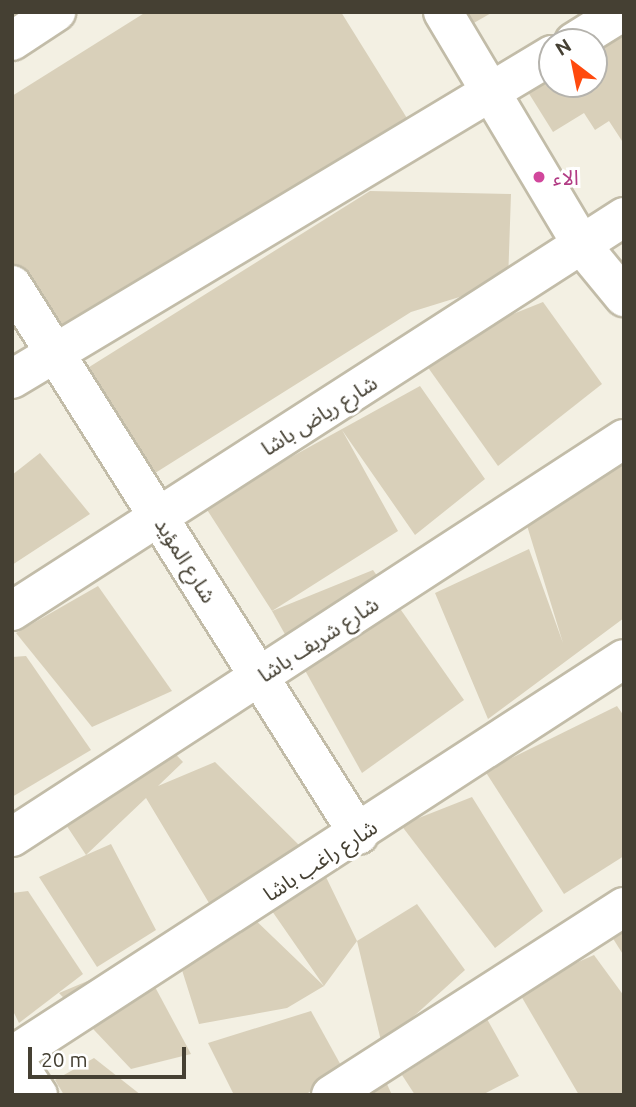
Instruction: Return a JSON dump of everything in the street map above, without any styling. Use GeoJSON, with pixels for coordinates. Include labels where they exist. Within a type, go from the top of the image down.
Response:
{"type":"FeatureCollection","features":[{"type":"Feature","properties":{"kind":"street"},"geometry":{"type":"LineString","coordinates":[[12,41],[56,12]]}},
{"type":"Feature","properties":{"kind":"street"},"geometry":{"type":"LineString","coordinates":[[443,12],[583,247],[624,298]]}},
{"type":"Feature","properties":{"kind":"street"},"geometry":{"type":"LineString","coordinates":[[596,28],[622,12]]}},
{"type":"Feature","properties":{"kind":"street"},"geometry":{"type":"LineString","coordinates":[[12,379],[538,63]]}},
{"type":"Feature","properties":{"kind":"street","name":"شارع رياض باشا"},"geometry":{"type":"LineString","coordinates":[[12,611],[583,247],[624,217]]}},
{"type":"Feature","properties":{"kind":"street","name":"شارع المؤيد"},"geometry":{"type":"LineString","coordinates":[[12,285],[359,835]]}},
{"type":"Feature","properties":{"kind":"street","name":"شارع شريف باشا"},"geometry":{"type":"LineString","coordinates":[[12,837],[624,439]]}},
{"type":"Feature","properties":{"kind":"street","name":"شارع راغب باشا"},"geometry":{"type":"LineString","coordinates":[[12,1056],[359,835],[624,659]]}},
{"type":"Feature","properties":{"kind":"street"},"geometry":{"type":"LineString","coordinates":[[331,1095],[624,907]]}},
{"type":"Feature","properties":{"kind":"street"},"geometry":{"type":"LineString","coordinates":[[12,1056],[38,1095]]}},
{"type":"Feature","properties":{"kind":"building"},"geometry":{"type":"Polygon","coordinates":[[[146,12],[341,12],[410,123],[54,345],[12,279],[12,96],[146,12]]]}},
{"type":"Feature","properties":{"kind":"building"},"geometry":{"type":"Polygon","coordinates":[[[463,12],[493,12],[472,24],[463,12]]]}},
{"type":"Feature","properties":{"kind":"building"},"geometry":{"type":"Polygon","coordinates":[[[624,12],[624,144],[609,121],[595,130],[584,113],[553,132],[518,76],[538,64],[538,98],[608,98],[608,28],[624,12]]]}},
{"type":"Feature","properties":{"kind":"building"},"geometry":{"type":"Polygon","coordinates":[[[370,191],[511,194],[508,282],[411,312],[152,475],[86,369],[370,191]]]}},
{"type":"Feature","properties":{"kind":"building"},"geometry":{"type":"Polygon","coordinates":[[[543,302],[602,384],[498,466],[417,352],[543,302]]]}},
{"type":"Feature","properties":{"kind":"building"},"geometry":{"type":"Polygon","coordinates":[[[420,386],[485,479],[415,535],[342,430],[398,531],[272,611],[204,505],[420,386]]]}},
{"type":"Feature","properties":{"kind":"building"},"geometry":{"type":"Polygon","coordinates":[[[40,453],[90,514],[12,565],[12,475],[40,453]]]}},
{"type":"Feature","properties":{"kind":"building"},"geometry":{"type":"Polygon","coordinates":[[[624,457],[624,618],[488,719],[435,593],[529,549],[563,643],[521,506],[624,457]]]}},
{"type":"Feature","properties":{"kind":"building"},"geometry":{"type":"Polygon","coordinates":[[[373,570],[464,700],[362,773],[272,611],[373,570]]]}},
{"type":"Feature","properties":{"kind":"building"},"geometry":{"type":"Polygon","coordinates":[[[98,586],[172,691],[92,727],[16,633],[98,586]]]}},
{"type":"Feature","properties":{"kind":"building"},"geometry":{"type":"Polygon","coordinates":[[[26,656],[91,750],[12,797],[12,657],[26,656]]]}},
{"type":"Feature","properties":{"kind":"building"},"geometry":{"type":"Polygon","coordinates":[[[617,706],[624,716],[624,856],[564,894],[485,771],[617,706]]]}},
{"type":"Feature","properties":{"kind":"building"},"geometry":{"type":"Polygon","coordinates":[[[147,724],[183,762],[158,786],[215,762],[303,849],[209,903],[146,798],[86,855],[45,793],[147,724]]]}},
{"type":"Feature","properties":{"kind":"building"},"geometry":{"type":"Polygon","coordinates":[[[472,797],[543,911],[495,948],[401,825],[472,797]]]}},
{"type":"Feature","properties":{"kind":"building"},"geometry":{"type":"Polygon","coordinates":[[[111,844],[156,930],[97,967],[39,877],[111,844]]]}},
{"type":"Feature","properties":{"kind":"building"},"geometry":{"type":"Polygon","coordinates":[[[326,877],[357,941],[324,986],[272,911],[326,877]]]}},
{"type":"Feature","properties":{"kind":"building"},"geometry":{"type":"Polygon","coordinates":[[[28,891],[83,974],[19,1023],[12,1009],[12,893],[28,891]]]}},
{"type":"Feature","properties":{"kind":"building"},"geometry":{"type":"Polygon","coordinates":[[[417,904],[465,970],[382,1045],[357,941],[417,904]]]}},
{"type":"Feature","properties":{"kind":"building"},"geometry":{"type":"Polygon","coordinates":[[[244,909],[324,986],[287,1008],[199,1024],[170,932],[244,909]]]}},
{"type":"Feature","properties":{"kind":"building"},"geometry":{"type":"Polygon","coordinates":[[[624,913],[624,956],[602,921],[624,913]]]}},
{"type":"Feature","properties":{"kind":"building"},"geometry":{"type":"Polygon","coordinates":[[[594,955],[624,996],[624,1095],[579,1095],[517,989],[594,955]]]}},
{"type":"Feature","properties":{"kind":"building"},"geometry":{"type":"Polygon","coordinates":[[[140,959],[191,1054],[131,1069],[59,993],[140,959]]]}},
{"type":"Feature","properties":{"kind":"building"},"geometry":{"type":"Polygon","coordinates":[[[311,1011],[343,1069],[305,1095],[234,1095],[208,1043],[311,1011]]]}},
{"type":"Feature","properties":{"kind":"building"},"geometry":{"type":"Polygon","coordinates":[[[487,1019],[519,1076],[482,1095],[415,1095],[402,1075],[487,1019]]]}},
{"type":"Feature","properties":{"kind":"building"},"geometry":{"type":"Polygon","coordinates":[[[94,1058],[141,1095],[64,1095],[55,1080],[94,1058]]]}},
{"type":"Feature","properties":{"kind":"building"},"geometry":{"type":"Polygon","coordinates":[[[386,1082],[392,1095],[367,1095],[386,1082]]]}},
{"type":"Feature","properties":{"kind":"place","name":"الاء"},"geometry":{"type":"Point","coordinates":[539,177]}}]}
